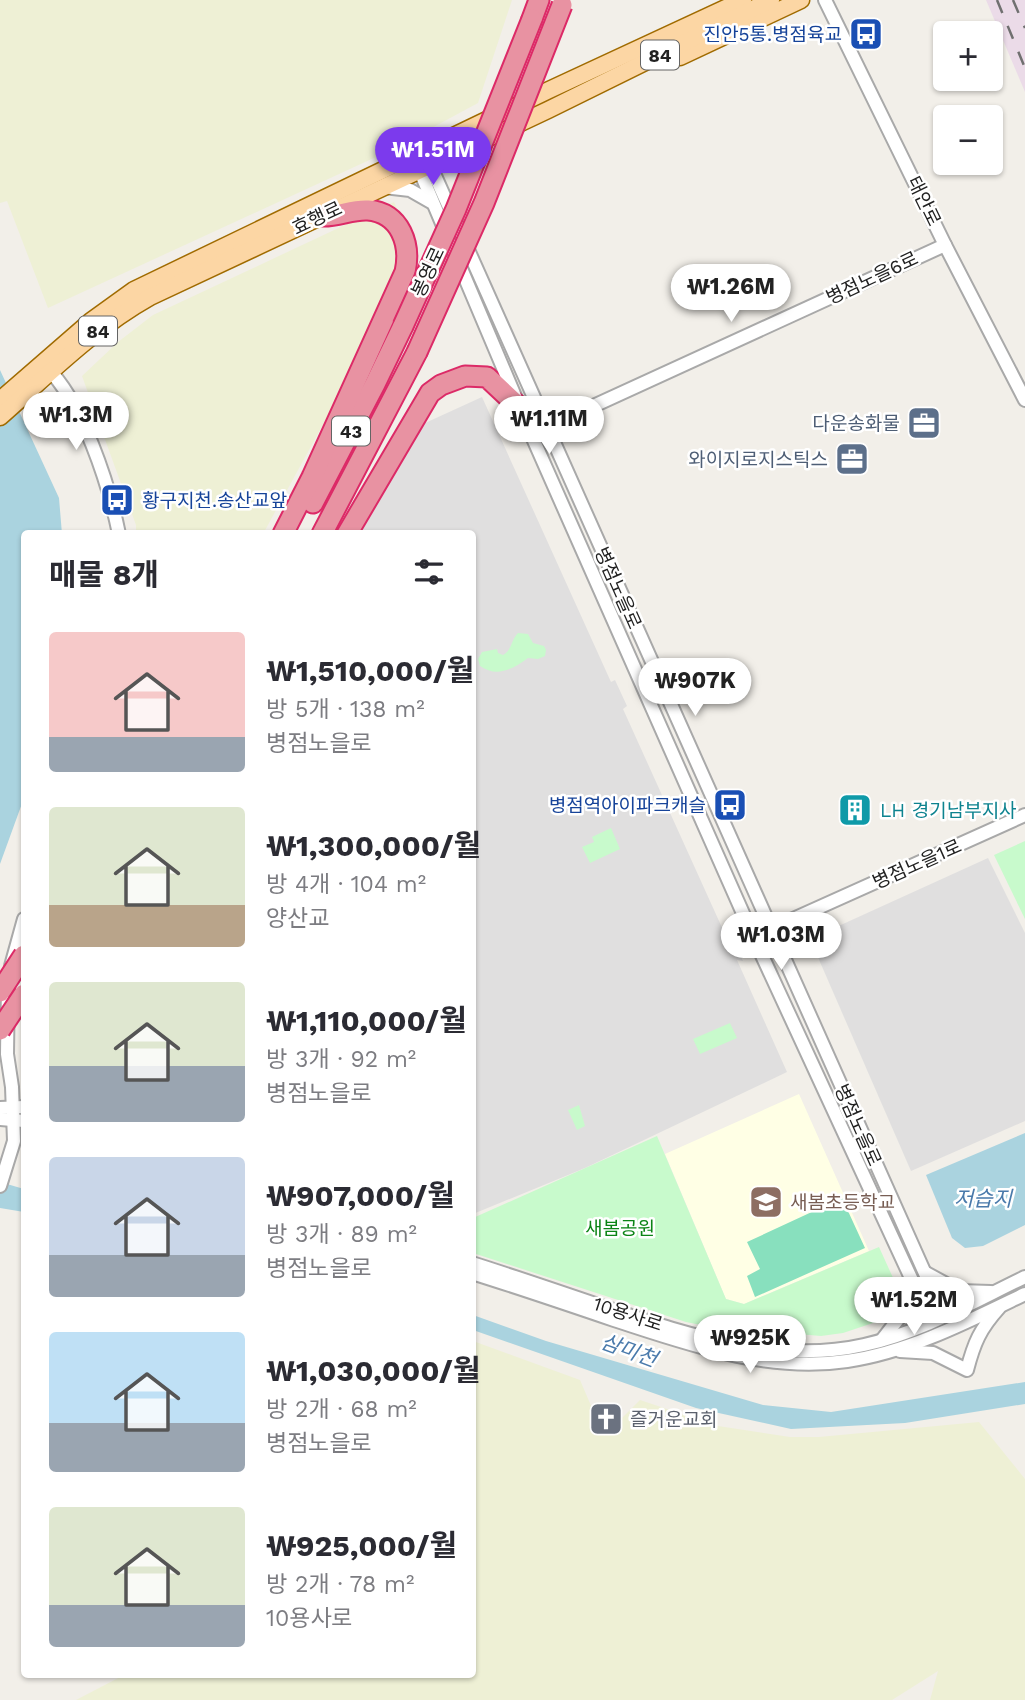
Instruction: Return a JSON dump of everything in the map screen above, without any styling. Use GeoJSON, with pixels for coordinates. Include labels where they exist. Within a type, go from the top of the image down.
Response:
{"type":"FeatureCollection","features":[{"type":"Feature","properties":{"kind":"highway","name":"봉영로"},"geometry":{"type":"LineString","coordinates":[[298,530],[403,326],[466,185],[539,0]]}},
{"type":"Feature","properties":{"kind":"highway","name":"봉영로"},"geometry":{"type":"LineString","coordinates":[[324,530],[417,352],[484,203],[563,3]]}},
{"type":"Feature","properties":{"kind":"highway"},"geometry":{"type":"LineString","coordinates":[[285,530],[312,477],[405,272],[408,260],[403,233],[384,215],[367,210],[324,216]]}},
{"type":"Feature","properties":{"kind":"highway"},"geometry":{"type":"LineString","coordinates":[[349,530],[422,405],[440,385],[465,376],[487,377],[520,408]]}},
{"type":"Feature","properties":{"kind":"highway"},"geometry":{"type":"LineString","coordinates":[[0,992],[21,960]]}},
{"type":"Feature","properties":{"kind":"highway"},"geometry":{"type":"LineString","coordinates":[[0,1030],[21,998]]}},
{"type":"Feature","properties":{"kind":"main road"},"geometry":{"type":"LineString","coordinates":[[470,128],[485,113],[552,78],[718,0]]}},
{"type":"Feature","properties":{"kind":"main road","name":"효행로"},"geometry":{"type":"LineString","coordinates":[[0,417],[28,384],[47,368],[128,309],[149,297],[384,187],[470,128],[743,0]]}},
{"type":"Feature","properties":{"kind":"main road","name":"효행로"},"geometry":{"type":"LineString","coordinates":[[47,368],[99,314],[134,290],[422,161],[489,138],[771,0]]}},
{"type":"Feature","properties":{"kind":"main road"},"geometry":{"type":"LineString","coordinates":[[489,138],[520,132],[801,0]]}},
{"type":"Feature","properties":{"kind":"main road"},"geometry":{"type":"LineString","coordinates":[[88,339],[81,339],[80,335],[99,319],[99,314]]}},
{"type":"Feature","properties":{"kind":"main road","name":"84"},"geometry":{"type":"LineString","coordinates":[[0,400],[28,384]]}},
{"type":"Feature","properties":{"kind":"street","name":"태안로"},"geometry":{"type":"LineString","coordinates":[[825,0],[945,245],[1025,400]]}},
{"type":"Feature","properties":{"kind":"street","name":"병점노을로"},"geometry":{"type":"LineString","coordinates":[[422,161],[531,434],[728,879],[923,1304],[938,1318]]}},
{"type":"Feature","properties":{"kind":"street"},"geometry":{"type":"LineString","coordinates":[[384,187],[410,190],[437,204]]}},
{"type":"Feature","properties":{"kind":"street","name":"병점노을로"},"geometry":{"type":"LineString","coordinates":[[437,204],[526,381],[936,1298],[938,1318]]}},
{"type":"Feature","properties":{"kind":"street","name":"병점노을6로"},"geometry":{"type":"LineString","coordinates":[[531,434],[945,245]]}},
{"type":"Feature","properties":{"kind":"street"},"geometry":{"type":"LineString","coordinates":[[47,368],[59,380],[89,439],[114,508],[118,530]]}},
{"type":"Feature","properties":{"kind":"street"},"geometry":{"type":"LineString","coordinates":[[511,387],[516,388],[526,381]]}},
{"type":"Feature","properties":{"kind":"street"},"geometry":{"type":"LineString","coordinates":[[551,478],[554,472],[566,471]]}},
{"type":"Feature","properties":{"kind":"street"},"geometry":{"type":"LineString","coordinates":[[618,630],[626,633],[632,631],[635,625]]}},
{"type":"Feature","properties":{"kind":"street"},"geometry":{"type":"LineString","coordinates":[[663,732],[673,723],[680,725]]}},
{"type":"Feature","properties":{"kind":"street","name":"병점노을1로"},"geometry":{"type":"LineString","coordinates":[[771,929],[1025,815]]}},
{"type":"Feature","properties":{"kind":"street"},"geometry":{"type":"LineString","coordinates":[[728,879],[734,881],[746,873]]}},
{"type":"Feature","properties":{"kind":"street"},"geometry":{"type":"LineString","coordinates":[[0,1186],[14,1141],[6,999],[10,969],[21,930]]}},
{"type":"Feature","properties":{"kind":"street"},"geometry":{"type":"LineString","coordinates":[[780,995],[783,989],[791,986],[797,988]]}},
{"type":"Feature","properties":{"kind":"street","name":"10용사로"},"geometry":{"type":"LineString","coordinates":[[476,1264],[656,1324],[726,1342],[804,1352],[888,1344],[953,1327],[1025,1294]]}},
{"type":"Feature","properties":{"kind":"street"},"geometry":{"type":"LineString","coordinates":[[994,1292],[954,1290],[924,1271],[921,1276],[911,1277],[910,1295],[888,1344],[933,1353],[967,1370],[978,1335],[1001,1305]]}},
{"type":"Feature","properties":{"kind":"street","name":"10용사로"},"geometry":{"type":"LineString","coordinates":[[476,1274],[664,1336],[734,1355],[773,1362],[816,1364],[848,1361],[1025,1277]]}},
{"type":"Feature","properties":{"kind":"shaded area"},"geometry":{"type":"Polygon","coordinates":[[[0,0],[512,0],[478,103],[389,151],[48,308],[7,201],[0,203],[0,0]]]}},
{"type":"Feature","properties":{"kind":"shaded area"},"geometry":{"type":"Polygon","coordinates":[[[986,0],[1025,0],[1025,92],[1003,40],[1003,21],[995,21],[986,0]]]}},
{"type":"Feature","properties":{"kind":"shaded area"},"geometry":{"type":"Polygon","coordinates":[[[394,202],[415,248],[389,304],[265,530],[136,530],[82,376],[118,342],[153,315],[394,202]]]}},
{"type":"Feature","properties":{"kind":"shaded area","name":"병점역아이파크캐슬"},"geometry":{"type":"Polygon","coordinates":[[[482,397],[611,682],[615,680],[627,706],[623,709],[724,932],[727,927],[743,961],[737,960],[787,1072],[585,1168],[476,1213],[476,530],[360,530],[412,429],[482,397]]]}},
{"type":"Feature","properties":{"kind":"shaded area"},"geometry":{"type":"Polygon","coordinates":[[[988,858],[1025,933],[1025,1121],[911,1171],[810,939],[988,858]]]}},
{"type":"Feature","properties":{"kind":"shaded area","name":"새봄초등학교"},"geometry":{"type":"Polygon","coordinates":[[[799,1094],[869,1251],[744,1304],[726,1299],[665,1154],[799,1094]]]}},
{"type":"Feature","properties":{"kind":"shaded area"},"geometry":{"type":"Polygon","coordinates":[[[476,1342],[580,1380],[604,1436],[640,1400],[718,1426],[790,1437],[819,1437],[979,1422],[1025,1479],[1025,1700],[930,1700],[938,1671],[892,1700],[76,1700],[118,1678],[476,1678],[476,1342]]]}},
{"type":"Feature","properties":{"kind":"green space"},"geometry":{"type":"Polygon","coordinates":[[[518,633],[528,634],[533,643],[544,646],[545,656],[538,659],[528,658],[511,669],[499,672],[480,666],[478,659],[482,652],[497,649],[498,653],[503,655],[518,633]]]}},
{"type":"Feature","properties":{"kind":"green space"},"geometry":{"type":"Polygon","coordinates":[[[611,828],[620,849],[590,863],[582,847],[594,842],[592,837],[611,828]]]}},
{"type":"Feature","properties":{"kind":"green space"},"geometry":{"type":"Polygon","coordinates":[[[1025,841],[1025,919],[994,855],[1025,841]]]}},
{"type":"Feature","properties":{"kind":"green space"},"geometry":{"type":"Polygon","coordinates":[[[730,1023],[737,1038],[700,1054],[693,1039],[730,1023]]]}},
{"type":"Feature","properties":{"kind":"green space"},"geometry":{"type":"Polygon","coordinates":[[[579,1105],[585,1126],[577,1130],[568,1110],[579,1105]]]}},
{"type":"Feature","properties":{"kind":"green space","name":"새봄공원"},"geometry":{"type":"Polygon","coordinates":[[[657,1136],[726,1299],[744,1304],[879,1247],[899,1291],[899,1297],[896,1304],[879,1321],[843,1333],[821,1336],[726,1330],[686,1322],[476,1254],[476,1217],[657,1136]]]}},
{"type":"Feature","properties":{"kind":"green space"},"geometry":{"type":"Polygon","coordinates":[[[842,1198],[865,1248],[755,1297],[747,1276],[760,1269],[747,1242],[842,1198]]]}},
{"type":"Feature","properties":{"kind":"water"},"geometry":{"type":"Polygon","coordinates":[[[0,370],[59,498],[62,530],[21,530],[21,806],[0,864],[0,370]]]}},
{"type":"Feature","properties":{"kind":"water","name":"저습지"},"geometry":{"type":"Polygon","coordinates":[[[1025,1133],[1025,1225],[983,1246],[965,1248],[952,1238],[926,1175],[1025,1133]]]}},
{"type":"Feature","properties":{"kind":"water"},"geometry":{"type":"Polygon","coordinates":[[[0,1182],[21,1188],[21,1212],[0,1208],[0,1182]]]}},
{"type":"Feature","properties":{"kind":"water"},"geometry":{"type":"Polygon","coordinates":[[[476,1316],[546,1341],[763,1405],[831,1412],[1025,1382],[1025,1404],[905,1423],[791,1429],[696,1408],[476,1331],[476,1316]]]}},
{"type":"Feature","properties":{"kind":"railway"},"geometry":{"type":"LineString","coordinates":[[997,0],[1025,68]]}},
{"type":"Feature","properties":{"kind":"railway"},"geometry":{"type":"LineString","coordinates":[[1013,0],[1025,28]]}},
{"type":"Feature","properties":{"kind":"place","name":"진안5통.병점육교"},"geometry":{"type":"Point","coordinates":[866,34]}},
{"type":"Feature","properties":{"kind":"place","name":"다운송화물"},"geometry":{"type":"Point","coordinates":[924,423]}},
{"type":"Feature","properties":{"kind":"place","name":"와이지로지스틱스"},"geometry":{"type":"Point","coordinates":[852,459]}},
{"type":"Feature","properties":{"kind":"place","name":"황구지천.송산교앞"},"geometry":{"type":"Point","coordinates":[117,500]}},
{"type":"Feature","properties":{"kind":"place","name":"병점역아이파크캐슬"},"geometry":{"type":"Point","coordinates":[730,805]}},
{"type":"Feature","properties":{"kind":"place","name":"LH 경기남부지사"},"geometry":{"type":"Point","coordinates":[855,810]}},
{"type":"Feature","properties":{"kind":"place","name":"새봄초등학교"},"geometry":{"type":"Point","coordinates":[766,1202]}},
{"type":"Feature","properties":{"kind":"place","name":"즐거운교회"},"geometry":{"type":"Point","coordinates":[606,1419]}},
{"type":"Feature","properties":{"kind":"water label","name":"삼미천"},"geometry":{"type":"Point","coordinates":[629,1350]}}]}
